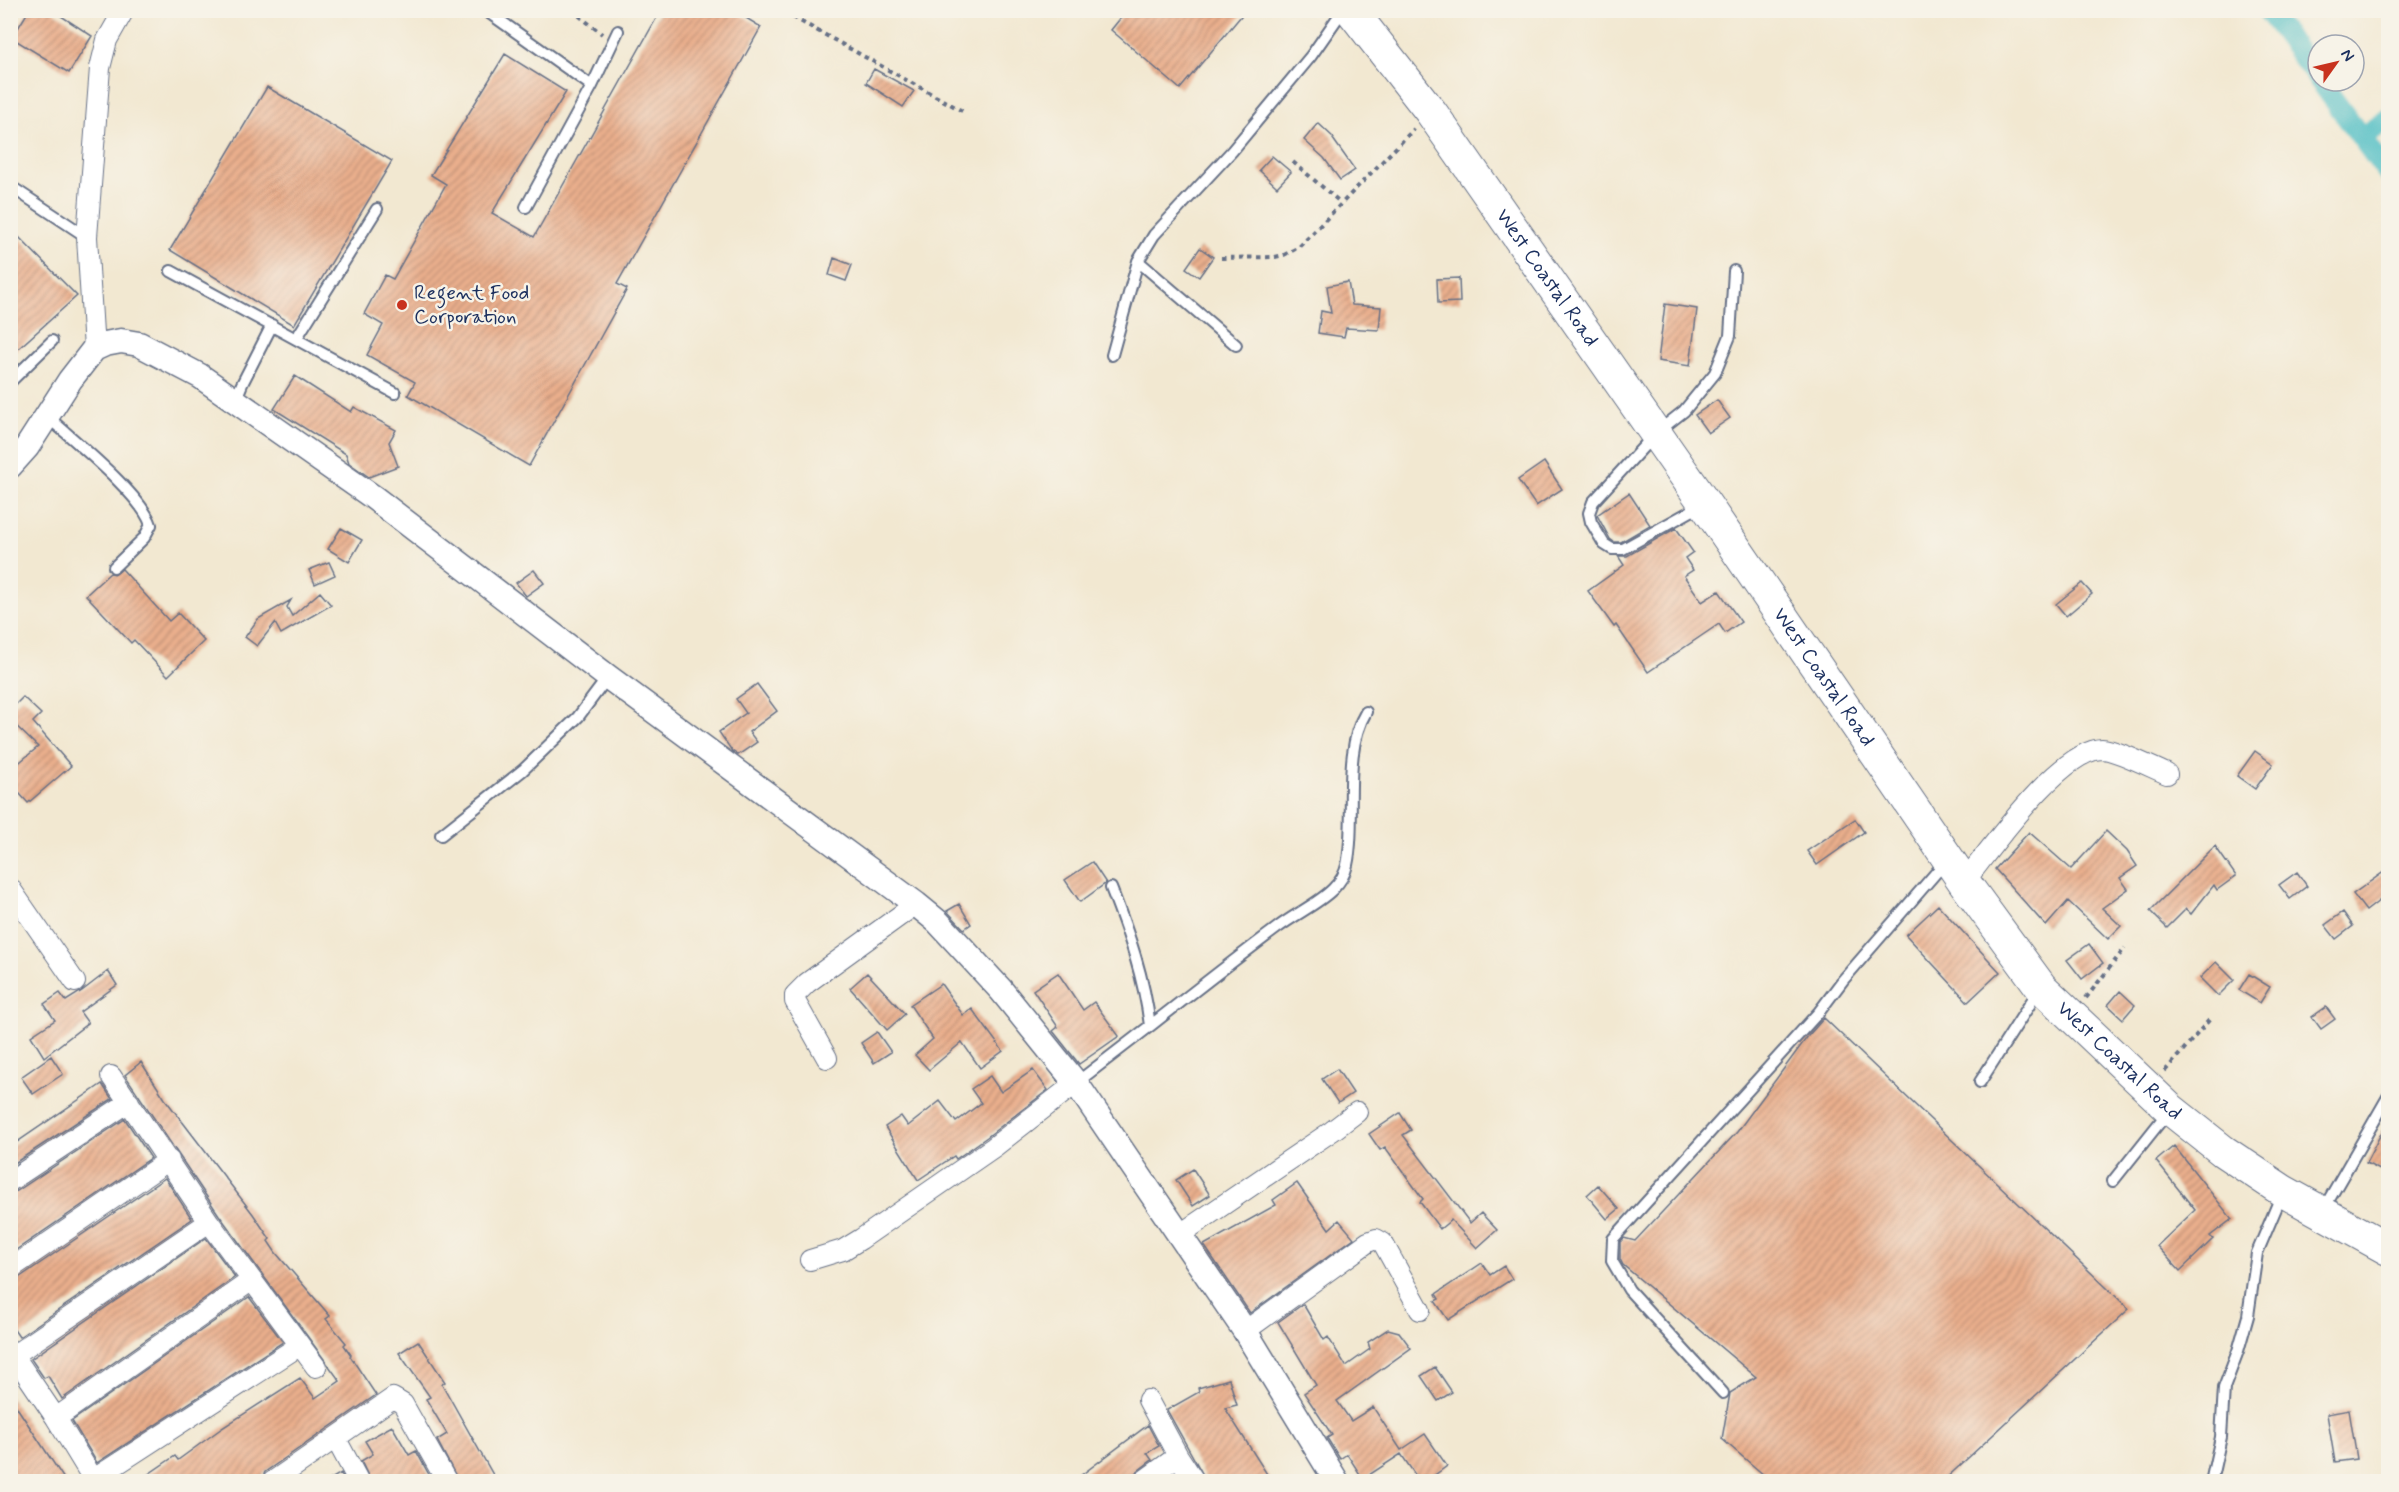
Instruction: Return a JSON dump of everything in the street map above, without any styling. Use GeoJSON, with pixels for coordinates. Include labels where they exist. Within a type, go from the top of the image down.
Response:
{"type":"FeatureCollection","features":[{"type":"Feature","properties":{"kind":"main road","name":"West Coastal Road"},"geometry":{"type":"LineString","coordinates":[[1351,10],[1431,112],[1656,433],[1956,870],[2041,987],[2160,1100],[2223,1151],[2283,1191],[2388,1249]]}},
{"type":"Feature","properties":{"kind":"street"},"geometry":{"type":"LineString","coordinates":[[94,349],[87,237],[100,68],[107,40],[124,10]]}},
{"type":"Feature","properties":{"kind":"street"},"geometry":{"type":"LineString","coordinates":[[10,466],[27,447],[94,349],[121,341],[139,344],[200,376],[373,497],[608,676],[916,904],[938,922],[1001,990],[1076,1083],[1245,1331],[1336,1482]]}},
{"type":"Feature","properties":{"kind":"street"},"geometry":{"type":"LineString","coordinates":[[1956,870],[2040,788],[2061,770],[2092,750],[2104,749],[2167,774]]}},
{"type":"Feature","properties":{"kind":"street"},"geometry":{"type":"LineString","coordinates":[[10,888],[75,982]]}},
{"type":"Feature","properties":{"kind":"street"},"geometry":{"type":"LineString","coordinates":[[827,1058],[795,1001],[795,995],[807,982],[916,904]]}},
{"type":"Feature","properties":{"kind":"street"},"geometry":{"type":"LineString","coordinates":[[111,1076],[210,1222],[316,1367]]}},
{"type":"Feature","properties":{"kind":"street"},"geometry":{"type":"LineString","coordinates":[[810,1260],[843,1250],[861,1239],[994,1147],[1076,1083]]}},
{"type":"Feature","properties":{"kind":"street"},"geometry":{"type":"LineString","coordinates":[[10,1181],[129,1102]]}},
{"type":"Feature","properties":{"kind":"street"},"geometry":{"type":"LineString","coordinates":[[1179,1235],[1357,1112]]}},
{"type":"Feature","properties":{"kind":"street"},"geometry":{"type":"LineString","coordinates":[[10,1269],[169,1160]]}},
{"type":"Feature","properties":{"kind":"street"},"geometry":{"type":"LineString","coordinates":[[210,1222],[12,1353],[94,1480],[299,1346]]}},
{"type":"Feature","properties":{"kind":"street"},"geometry":{"type":"LineString","coordinates":[[1245,1331],[1368,1242],[1376,1239],[1383,1244],[1420,1310]]}},
{"type":"Feature","properties":{"kind":"street"},"geometry":{"type":"LineString","coordinates":[[56,1418],[252,1280]]}},
{"type":"Feature","properties":{"kind":"street"},"geometry":{"type":"LineString","coordinates":[[272,1482],[393,1398],[399,1400],[409,1414],[447,1482]]}},
{"type":"Feature","properties":{"kind":"street"},"geometry":{"type":"LineString","coordinates":[[1148,1400],[1178,1456],[1195,1482]]}},
{"type":"Feature","properties":{"kind":"street"},"geometry":{"type":"LineString","coordinates":[[336,1439],[359,1482]]}},
{"type":"Feature","properties":{"kind":"street"},"geometry":{"type":"LineString","coordinates":[[1142,1482],[1178,1456]]}},
{"type":"Feature","properties":{"kind":"lane"},"geometry":{"type":"LineString","coordinates":[[485,10],[592,86]]}},
{"type":"Feature","properties":{"kind":"lane"},"geometry":{"type":"LineString","coordinates":[[1112,355],[1138,261],[1154,235],[1233,151],[1311,56],[1343,10]]}},
{"type":"Feature","properties":{"kind":"lane"},"geometry":{"type":"LineString","coordinates":[[526,207],[592,86],[618,31]]}},
{"type":"Feature","properties":{"kind":"lane"},"geometry":{"type":"LineString","coordinates":[[10,186],[87,237]]}},
{"type":"Feature","properties":{"kind":"lane"},"geometry":{"type":"LineString","coordinates":[[296,339],[377,209]]}},
{"type":"Feature","properties":{"kind":"lane"},"geometry":{"type":"LineString","coordinates":[[1138,261],[1236,345]]}},
{"type":"Feature","properties":{"kind":"lane"},"geometry":{"type":"LineString","coordinates":[[171,271],[395,393]]}},
{"type":"Feature","properties":{"kind":"lane"},"geometry":{"type":"LineString","coordinates":[[1705,504],[1623,549],[1612,549],[1604,544],[1591,522],[1589,513],[1593,502],[1656,433],[1684,411],[1715,373],[1730,336],[1734,271]]}},
{"type":"Feature","properties":{"kind":"lane"},"geometry":{"type":"LineString","coordinates":[[235,402],[272,325]]}},
{"type":"Feature","properties":{"kind":"lane"},"geometry":{"type":"LineString","coordinates":[[10,382],[52,341]]}},
{"type":"Feature","properties":{"kind":"lane"},"geometry":{"type":"LineString","coordinates":[[48,417],[133,496],[148,513],[151,525],[144,538],[114,567]]}},
{"type":"Feature","properties":{"kind":"lane"},"geometry":{"type":"LineString","coordinates":[[441,835],[523,770],[578,717],[608,676]]}},
{"type":"Feature","properties":{"kind":"lane"},"geometry":{"type":"LineString","coordinates":[[1076,1083],[1279,926],[1332,891],[1342,879],[1347,866],[1349,847],[1350,801],[1358,725],[1366,712]]}},
{"type":"Feature","properties":{"kind":"lane"},"geometry":{"type":"LineString","coordinates":[[1723,1393],[1629,1290],[1612,1261],[1613,1239],[1819,1012],[1843,980],[1956,870]]}},
{"type":"Feature","properties":{"kind":"lane"},"geometry":{"type":"LineString","coordinates":[[1111,888],[1130,936],[1140,970],[1150,1026]]}},
{"type":"Feature","properties":{"kind":"lane"},"geometry":{"type":"LineString","coordinates":[[1980,1082],[2041,987]]}},
{"type":"Feature","properties":{"kind":"lane"},"geometry":{"type":"LineString","coordinates":[[2321,1212],[2388,1097]]}},
{"type":"Feature","properties":{"kind":"lane"},"geometry":{"type":"LineString","coordinates":[[2113,1181],[2160,1100]]}},
{"type":"Feature","properties":{"kind":"lane"},"geometry":{"type":"LineString","coordinates":[[2211,1482],[2221,1437],[2224,1388],[2248,1316],[2257,1253],[2283,1191]]}},
{"type":"Feature","properties":{"kind":"path"},"geometry":{"type":"LineString","coordinates":[[572,10],[613,42]]}},
{"type":"Feature","properties":{"kind":"path"},"geometry":{"type":"LineString","coordinates":[[788,10],[791,15],[966,113]]}},
{"type":"Feature","properties":{"kind":"path"},"geometry":{"type":"LineString","coordinates":[[1221,258],[1284,255],[1299,247],[1340,202],[1431,112]]}},
{"type":"Feature","properties":{"kind":"path"},"geometry":{"type":"LineString","coordinates":[[1293,162],[1340,202]]}},
{"type":"Feature","properties":{"kind":"path"},"geometry":{"type":"LineString","coordinates":[[2071,1017],[2125,948]]}},
{"type":"Feature","properties":{"kind":"path"},"geometry":{"type":"LineString","coordinates":[[2160,1100],[2210,1019]]}},
{"type":"Feature","properties":{"kind":"building"},"geometry":{"type":"Polygon","coordinates":[[[29,10],[52,10],[92,36],[69,73],[12,38],[29,10]]]}},
{"type":"Feature","properties":{"kind":"building"},"geometry":{"type":"Polygon","coordinates":[[[661,10],[733,10],[761,27],[617,284],[627,289],[529,466],[408,395],[415,382],[367,355],[383,325],[364,314],[385,275],[393,279],[446,184],[431,175],[505,54],[566,92],[492,213],[534,237],[661,10]]]}},
{"type":"Feature","properties":{"kind":"building"},"geometry":{"type":"Polygon","coordinates":[[[1127,10],[1246,10],[1180,89],[1111,30],[1127,10]]]}},
{"type":"Feature","properties":{"kind":"building"},"geometry":{"type":"Polygon","coordinates":[[[874,69],[914,91],[903,107],[866,83],[874,69]]]}},
{"type":"Feature","properties":{"kind":"building"},"geometry":{"type":"Polygon","coordinates":[[[267,87],[392,161],[294,325],[170,250],[267,87]]]}},
{"type":"Feature","properties":{"kind":"building"},"geometry":{"type":"Polygon","coordinates":[[[1318,123],[1334,138],[1355,170],[1340,180],[1324,158],[1304,140],[1318,123]]]}},
{"type":"Feature","properties":{"kind":"building"},"geometry":{"type":"Polygon","coordinates":[[[1272,156],[1291,172],[1277,187],[1259,170],[1272,156]]]}},
{"type":"Feature","properties":{"kind":"building"},"geometry":{"type":"Polygon","coordinates":[[[10,228],[77,296],[10,356],[10,228]]]}},
{"type":"Feature","properties":{"kind":"building"},"geometry":{"type":"Polygon","coordinates":[[[1200,248],[1213,257],[1199,277],[1186,268],[1200,248]]]}},
{"type":"Feature","properties":{"kind":"building"},"geometry":{"type":"Polygon","coordinates":[[[834,258],[852,265],[846,281],[829,275],[834,258]]]}},
{"type":"Feature","properties":{"kind":"building"},"geometry":{"type":"Polygon","coordinates":[[[1459,278],[1460,302],[1438,303],[1437,279],[1459,278]]]}},
{"type":"Feature","properties":{"kind":"building"},"geometry":{"type":"Polygon","coordinates":[[[1348,282],[1352,305],[1381,307],[1379,330],[1346,328],[1344,337],[1318,333],[1321,311],[1331,313],[1327,286],[1348,282]]]}},
{"type":"Feature","properties":{"kind":"building"},"geometry":{"type":"Polygon","coordinates":[[[1665,304],[1697,309],[1690,366],[1658,361],[1665,304]]]}},
{"type":"Feature","properties":{"kind":"building"},"geometry":{"type":"Polygon","coordinates":[[[295,376],[351,412],[354,407],[396,430],[389,442],[398,466],[369,477],[349,463],[346,454],[274,409],[295,376]]]}},
{"type":"Feature","properties":{"kind":"building"},"geometry":{"type":"Polygon","coordinates":[[[1717,400],[1730,418],[1708,433],[1695,415],[1717,400]]]}},
{"type":"Feature","properties":{"kind":"building"},"geometry":{"type":"Polygon","coordinates":[[[1544,462],[1562,489],[1536,506],[1518,480],[1544,462]]]}},
{"type":"Feature","properties":{"kind":"building"},"geometry":{"type":"Polygon","coordinates":[[[1629,493],[1650,525],[1621,542],[1614,542],[1597,515],[1629,493]]]}},
{"type":"Feature","properties":{"kind":"building"},"geometry":{"type":"Polygon","coordinates":[[[341,528],[362,540],[349,562],[328,549],[341,528]]]}},
{"type":"Feature","properties":{"kind":"building"},"geometry":{"type":"Polygon","coordinates":[[[1676,528],[1693,552],[1685,558],[1693,570],[1684,576],[1702,602],[1719,591],[1741,622],[1725,633],[1719,624],[1648,672],[1616,625],[1614,627],[1588,591],[1624,565],[1618,556],[1627,556],[1676,528]]]}},
{"type":"Feature","properties":{"kind":"building"},"geometry":{"type":"Polygon","coordinates":[[[329,562],[335,575],[315,584],[309,570],[329,562]]]}},
{"type":"Feature","properties":{"kind":"building"},"geometry":{"type":"Polygon","coordinates":[[[122,569],[169,621],[178,613],[204,641],[168,676],[134,640],[131,643],[86,595],[110,573],[116,574],[122,569]]]}},
{"type":"Feature","properties":{"kind":"building"},"geometry":{"type":"Polygon","coordinates":[[[534,570],[544,583],[526,596],[516,583],[534,570]]]}},
{"type":"Feature","properties":{"kind":"building"},"geometry":{"type":"Polygon","coordinates":[[[2082,583],[2092,594],[2066,616],[2056,604],[2082,583]]]}},
{"type":"Feature","properties":{"kind":"building"},"geometry":{"type":"Polygon","coordinates":[[[320,592],[331,605],[281,634],[275,623],[257,646],[245,637],[258,619],[291,600],[287,607],[292,616],[320,592]]]}},
{"type":"Feature","properties":{"kind":"building"},"geometry":{"type":"Polygon","coordinates":[[[757,684],[777,711],[749,732],[757,742],[738,755],[732,751],[719,732],[746,713],[736,699],[757,684]]]}},
{"type":"Feature","properties":{"kind":"building"},"geometry":{"type":"Polygon","coordinates":[[[23,697],[41,714],[33,722],[71,766],[28,803],[10,783],[10,770],[38,747],[10,720],[10,710],[23,697]]]}},
{"type":"Feature","properties":{"kind":"building"},"geometry":{"type":"Polygon","coordinates":[[[2255,751],[2273,764],[2255,789],[2237,776],[2255,751]]]}},
{"type":"Feature","properties":{"kind":"building"},"geometry":{"type":"Polygon","coordinates":[[[1855,819],[1864,832],[1817,865],[1807,851],[1855,819]]]}},
{"type":"Feature","properties":{"kind":"building"},"geometry":{"type":"Polygon","coordinates":[[[2106,831],[2127,851],[2137,866],[2120,878],[2128,889],[2102,908],[2121,926],[2108,939],[2068,901],[2046,926],[1995,869],[2029,832],[2071,869],[2106,831]]]}},
{"type":"Feature","properties":{"kind":"building"},"geometry":{"type":"Polygon","coordinates":[[[2215,846],[2236,876],[2217,890],[2214,885],[2191,914],[2186,909],[2167,928],[2150,911],[2215,846]]]}},
{"type":"Feature","properties":{"kind":"building"},"geometry":{"type":"Polygon","coordinates":[[[1092,862],[1106,883],[1080,902],[1065,880],[1092,862]]]}},
{"type":"Feature","properties":{"kind":"building"},"geometry":{"type":"Polygon","coordinates":[[[2388,869],[2388,894],[2366,911],[2353,894],[2388,869]]]}},
{"type":"Feature","properties":{"kind":"building"},"geometry":{"type":"Polygon","coordinates":[[[2297,872],[2307,886],[2290,899],[2279,885],[2297,872]]]}},
{"type":"Feature","properties":{"kind":"building"},"geometry":{"type":"Polygon","coordinates":[[[959,904],[971,924],[964,929],[947,911],[959,904]]]}},
{"type":"Feature","properties":{"kind":"building"},"geometry":{"type":"Polygon","coordinates":[[[1938,905],[2000,972],[1968,1002],[1906,935],[1938,905]]]}},
{"type":"Feature","properties":{"kind":"building"},"geometry":{"type":"Polygon","coordinates":[[[2343,912],[2353,926],[2336,939],[2325,925],[2343,912]]]}},
{"type":"Feature","properties":{"kind":"building"},"geometry":{"type":"Polygon","coordinates":[[[2089,944],[2103,963],[2082,979],[2067,960],[2089,944]]]}},
{"type":"Feature","properties":{"kind":"building"},"geometry":{"type":"Polygon","coordinates":[[[2216,962],[2234,980],[2218,996],[2200,978],[2216,962]]]}},
{"type":"Feature","properties":{"kind":"building"},"geometry":{"type":"Polygon","coordinates":[[[108,971],[117,985],[80,1012],[88,1023],[44,1057],[31,1036],[55,1020],[44,1004],[60,993],[66,1001],[108,971]]]}},
{"type":"Feature","properties":{"kind":"building"},"geometry":{"type":"Polygon","coordinates":[[[867,973],[905,1014],[887,1030],[850,988],[867,973]]]}},
{"type":"Feature","properties":{"kind":"building"},"geometry":{"type":"Polygon","coordinates":[[[1058,973],[1083,1010],[1094,1002],[1119,1036],[1079,1064],[1053,1031],[1058,1027],[1033,990],[1058,973]]]}},
{"type":"Feature","properties":{"kind":"building"},"geometry":{"type":"Polygon","coordinates":[[[2249,974],[2270,987],[2260,1003],[2239,990],[2249,974]]]}},
{"type":"Feature","properties":{"kind":"building"},"geometry":{"type":"Polygon","coordinates":[[[941,984],[963,1015],[972,1009],[1003,1051],[980,1068],[962,1042],[929,1070],[915,1055],[933,1039],[910,1005],[941,984]]]}},
{"type":"Feature","properties":{"kind":"building"},"geometry":{"type":"Polygon","coordinates":[[[2120,991],[2135,1005],[2123,1019],[2108,1005],[2120,991]]]}},
{"type":"Feature","properties":{"kind":"building"},"geometry":{"type":"Polygon","coordinates":[[[2326,1007],[2335,1019],[2321,1029],[2312,1017],[2326,1007]]]}},
{"type":"Feature","properties":{"kind":"building"},"geometry":{"type":"Polygon","coordinates":[[[1824,1018],[2129,1309],[1942,1482],[1772,1482],[1722,1439],[1730,1393],[1756,1377],[1623,1265],[1620,1259],[1620,1242],[1624,1238],[1635,1241],[1737,1132],[1824,1018]]]}},
{"type":"Feature","properties":{"kind":"building"},"geometry":{"type":"Polygon","coordinates":[[[877,1032],[891,1052],[874,1063],[861,1043],[877,1032]]]}},
{"type":"Feature","properties":{"kind":"building"},"geometry":{"type":"Polygon","coordinates":[[[51,1056],[63,1074],[33,1094],[21,1077],[51,1056]]]}},
{"type":"Feature","properties":{"kind":"building"},"geometry":{"type":"Polygon","coordinates":[[[141,1062],[165,1099],[253,1214],[270,1239],[268,1241],[276,1253],[330,1316],[326,1319],[346,1343],[344,1345],[350,1356],[376,1395],[265,1472],[260,1482],[137,1482],[175,1456],[178,1460],[222,1428],[300,1378],[315,1398],[340,1381],[219,1215],[125,1075],[141,1062]]]}},
{"type":"Feature","properties":{"kind":"building"},"geometry":{"type":"Polygon","coordinates":[[[1337,1069],[1353,1093],[1338,1103],[1322,1079],[1337,1069]]]}},
{"type":"Feature","properties":{"kind":"building"},"geometry":{"type":"Polygon","coordinates":[[[1033,1070],[1048,1090],[956,1159],[954,1156],[918,1180],[885,1127],[901,1116],[908,1126],[940,1101],[956,1122],[981,1103],[971,1089],[990,1076],[1001,1092],[1033,1070]]]}},
{"type":"Feature","properties":{"kind":"building"},"geometry":{"type":"Polygon","coordinates":[[[102,1084],[112,1099],[10,1166],[10,1147],[102,1084]]]}},
{"type":"Feature","properties":{"kind":"building"},"geometry":{"type":"Polygon","coordinates":[[[1400,1113],[1411,1130],[1403,1135],[1470,1223],[1481,1213],[1497,1230],[1477,1248],[1451,1220],[1440,1229],[1420,1202],[1423,1199],[1385,1147],[1380,1150],[1369,1134],[1400,1113]]]}},
{"type":"Feature","properties":{"kind":"building"},"geometry":{"type":"Polygon","coordinates":[[[125,1119],[151,1158],[10,1254],[10,1193],[17,1191],[125,1119]]]}},
{"type":"Feature","properties":{"kind":"building"},"geometry":{"type":"Polygon","coordinates":[[[2388,1120],[2388,1174],[2366,1163],[2388,1120]]]}},
{"type":"Feature","properties":{"kind":"building"},"geometry":{"type":"Polygon","coordinates":[[[2174,1146],[2232,1219],[2210,1236],[2213,1239],[2180,1271],[2157,1246],[2195,1210],[2156,1161],[2174,1146]]]}},
{"type":"Feature","properties":{"kind":"building"},"geometry":{"type":"Polygon","coordinates":[[[1193,1169],[1210,1195],[1193,1206],[1176,1180],[1193,1169]]]}},
{"type":"Feature","properties":{"kind":"building"},"geometry":{"type":"Polygon","coordinates":[[[165,1178],[192,1219],[19,1337],[10,1324],[10,1281],[17,1279],[165,1178]]]}},
{"type":"Feature","properties":{"kind":"building"},"geometry":{"type":"Polygon","coordinates":[[[1297,1183],[1329,1229],[1339,1220],[1354,1238],[1250,1313],[1204,1245],[1276,1205],[1273,1200],[1297,1183]]]}},
{"type":"Feature","properties":{"kind":"building"},"geometry":{"type":"Polygon","coordinates":[[[1598,1185],[1619,1209],[1607,1219],[1587,1195],[1598,1185]]]}},
{"type":"Feature","properties":{"kind":"building"},"geometry":{"type":"Polygon","coordinates":[[[206,1238],[235,1277],[62,1399],[48,1376],[44,1378],[31,1359],[206,1238]]]}},
{"type":"Feature","properties":{"kind":"building"},"geometry":{"type":"Polygon","coordinates":[[[1482,1263],[1490,1275],[1504,1266],[1512,1279],[1448,1320],[1435,1301],[1439,1299],[1436,1294],[1482,1263]]]}},
{"type":"Feature","properties":{"kind":"building"},"geometry":{"type":"Polygon","coordinates":[[[249,1297],[283,1342],[97,1463],[72,1421],[249,1297]]]}},
{"type":"Feature","properties":{"kind":"building"},"geometry":{"type":"Polygon","coordinates":[[[1303,1304],[1324,1340],[1328,1337],[1346,1366],[1370,1349],[1368,1342],[1388,1329],[1399,1332],[1411,1348],[1337,1401],[1351,1421],[1373,1407],[1401,1450],[1425,1434],[1447,1466],[1425,1482],[1420,1482],[1401,1454],[1363,1479],[1347,1454],[1340,1459],[1327,1438],[1332,1435],[1304,1393],[1316,1385],[1278,1322],[1303,1304]]]}},
{"type":"Feature","properties":{"kind":"building"},"geometry":{"type":"Polygon","coordinates":[[[418,1341],[445,1382],[442,1384],[497,1482],[459,1482],[437,1440],[447,1434],[426,1399],[430,1397],[399,1353],[418,1341]]]}},
{"type":"Feature","properties":{"kind":"building"},"geometry":{"type":"Polygon","coordinates":[[[1435,1367],[1452,1392],[1438,1401],[1421,1376],[1435,1367]]]}},
{"type":"Feature","properties":{"kind":"building"},"geometry":{"type":"Polygon","coordinates":[[[1229,1379],[1237,1405],[1225,1408],[1272,1482],[1207,1482],[1167,1410],[1199,1392],[1198,1388],[1229,1379]]]}},
{"type":"Feature","properties":{"kind":"building"},"geometry":{"type":"Polygon","coordinates":[[[10,1397],[43,1447],[66,1482],[10,1482],[10,1397]]]}},
{"type":"Feature","properties":{"kind":"building"},"geometry":{"type":"Polygon","coordinates":[[[2349,1410],[2357,1459],[2335,1462],[2327,1414],[2349,1410]]]}},
{"type":"Feature","properties":{"kind":"building"},"geometry":{"type":"Polygon","coordinates":[[[1148,1425],[1159,1446],[1147,1453],[1152,1460],[1135,1473],[1130,1482],[1072,1482],[1148,1425]]]}},
{"type":"Feature","properties":{"kind":"building"},"geometry":{"type":"Polygon","coordinates":[[[392,1426],[409,1455],[416,1451],[433,1482],[371,1482],[361,1461],[373,1454],[365,1441],[392,1426]]]}},
{"type":"Feature","properties":{"kind":"building"},"geometry":{"type":"Polygon","coordinates":[[[341,1473],[345,1482],[326,1482],[341,1473]]]}},
{"type":"Feature","properties":{"kind":"waterway"},"geometry":{"type":"LineString","coordinates":[[2267,10],[2306,63]]}},
{"type":"Feature","properties":{"kind":"waterway"},"geometry":{"type":"LineString","coordinates":[[2329,93],[2388,174]]}},
{"type":"Feature","properties":{"kind":"waterway"},"geometry":{"type":"LineString","coordinates":[[2362,137],[2388,119]]}},
{"type":"Feature","properties":{"kind":"place","name":"Regent Food Corporation"},"geometry":{"type":"Point","coordinates":[402,305]}}]}
